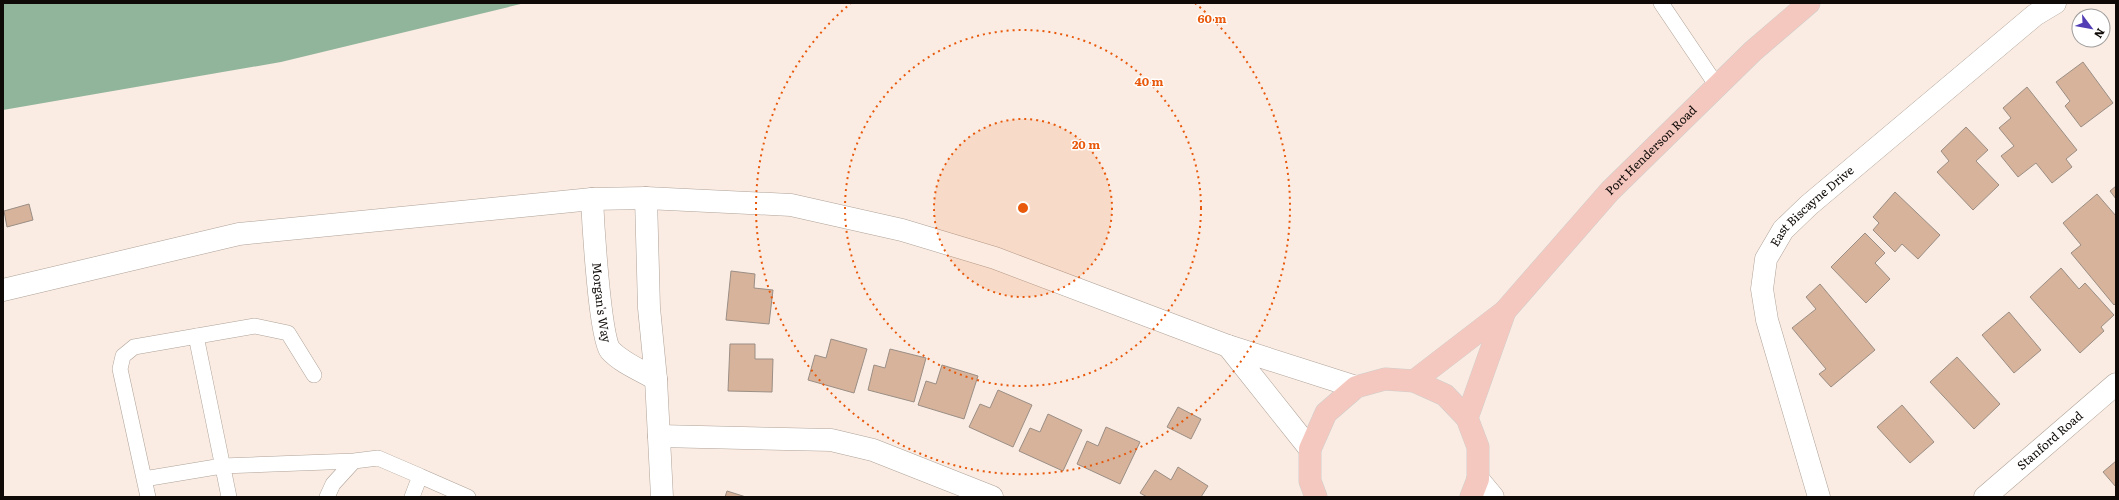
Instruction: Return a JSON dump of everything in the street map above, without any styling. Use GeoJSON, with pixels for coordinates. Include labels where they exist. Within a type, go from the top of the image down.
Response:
{"type":"FeatureCollection","features":[{"type":"Feature","properties":{"kind":"main road","name":"Port Henderson Road"},"geometry":{"type":"LineString","coordinates":[[1414,381],[1505,311],[1610,191],[1753,51],[1809,3]]}},
{"type":"Feature","properties":{"kind":"main road","name":"Port Henderson Road"},"geometry":{"type":"LineString","coordinates":[[1466,418],[1505,311]]}},
{"type":"Feature","properties":{"kind":"main road"},"geometry":{"type":"LineString","coordinates":[[1316,497],[1310,481],[1310,449],[1326,413],[1356,387],[1385,379],[1414,381],[1445,395],[1466,418],[1478,448],[1474,488]]}},
{"type":"Feature","properties":{"kind":"street","name":"East Biscayne Drive"},"geometry":{"type":"LineString","coordinates":[[1819,497],[1767,320],[1762,289],[1766,259],[1782,230],[1809,205],[2035,15],[2055,3]]}},
{"type":"Feature","properties":{"kind":"street"},"geometry":{"type":"LineString","coordinates":[[646,198],[649,308],[656,379],[662,497]]}},
{"type":"Feature","properties":{"kind":"street"},"geometry":{"type":"LineString","coordinates":[[3,290],[238,234],[592,199],[646,198],[791,205],[902,230],[995,258],[1228,346],[1356,387]]}},
{"type":"Feature","properties":{"kind":"street","name":"Morgan's Way"},"geometry":{"type":"LineString","coordinates":[[592,199],[601,314],[608,348],[623,361],[656,379]]}},
{"type":"Feature","properties":{"kind":"street"},"geometry":{"type":"LineString","coordinates":[[1228,346],[1310,449]]}},
{"type":"Feature","properties":{"kind":"street","name":"Stanford Road"},"geometry":{"type":"LineString","coordinates":[[1985,497],[2116,384]]}},
{"type":"Feature","properties":{"kind":"street"},"geometry":{"type":"LineString","coordinates":[[659,436],[831,440],[873,450],[992,497]]}},
{"type":"Feature","properties":{"kind":"street"},"geometry":{"type":"LineString","coordinates":[[1474,488],[1493,497]]}},
{"type":"Feature","properties":{"kind":"lane"},"geometry":{"type":"LineString","coordinates":[[1661,3],[1717,86]]}},
{"type":"Feature","properties":{"kind":"lane"},"geometry":{"type":"LineString","coordinates":[[148,497],[120,369],[123,356],[134,347],[255,326],[288,333],[314,375]]}},
{"type":"Feature","properties":{"kind":"lane"},"geometry":{"type":"LineString","coordinates":[[196,336],[228,497]]}},
{"type":"Feature","properties":{"kind":"lane"},"geometry":{"type":"LineString","coordinates":[[144,479],[222,466],[354,461],[378,458],[468,497]]}},
{"type":"Feature","properties":{"kind":"lane"},"geometry":{"type":"LineString","coordinates":[[327,497],[333,484],[354,461]]}},
{"type":"Feature","properties":{"kind":"lane"},"geometry":{"type":"LineString","coordinates":[[412,497],[420,476]]}},
{"type":"Feature","properties":{"kind":"green space"},"geometry":{"type":"Polygon","coordinates":[[[3,3],[525,3],[281,62],[3,110],[3,3]]]}},
{"type":"Feature","properties":{"kind":"building"},"geometry":{"type":"Polygon","coordinates":[[[2083,62],[2113,103],[2081,127],[2065,106],[2070,101],[2056,82],[2083,62]]]}},
{"type":"Feature","properties":{"kind":"building"},"geometry":{"type":"Polygon","coordinates":[[[2027,87],[2077,150],[2066,159],[2072,167],[2052,183],[2036,163],[2018,177],[2001,156],[2014,146],[1999,128],[2011,118],[2003,108],[2027,87]]]}},
{"type":"Feature","properties":{"kind":"building"},"geometry":{"type":"Polygon","coordinates":[[[1966,127],[1988,150],[1976,161],[1999,185],[1973,210],[1937,172],[1949,161],[1941,151],[1966,127]]]}},
{"type":"Feature","properties":{"kind":"building"},"geometry":{"type":"Polygon","coordinates":[[[2116,186],[2116,199],[2110,191],[2116,186]]]}},
{"type":"Feature","properties":{"kind":"building"},"geometry":{"type":"Polygon","coordinates":[[[1895,192],[1940,235],[1918,259],[1902,244],[1895,252],[1873,230],[1879,223],[1873,217],[1895,192]]]}},
{"type":"Feature","properties":{"kind":"building"},"geometry":{"type":"Polygon","coordinates":[[[2097,194],[2116,216],[2116,303],[2114,305],[2071,253],[2081,245],[2063,223],[2097,194]]]}},
{"type":"Feature","properties":{"kind":"building"},"geometry":{"type":"Polygon","coordinates":[[[29,204],[33,220],[7,227],[4,211],[29,204]]]}},
{"type":"Feature","properties":{"kind":"building"},"geometry":{"type":"Polygon","coordinates":[[[1865,233],[1885,253],[1875,263],[1890,279],[1866,303],[1831,267],[1865,233]]]}},
{"type":"Feature","properties":{"kind":"building"},"geometry":{"type":"Polygon","coordinates":[[[2061,268],[2079,289],[2085,283],[2114,315],[2101,327],[2104,331],[2080,353],[2030,297],[2061,268]]]}},
{"type":"Feature","properties":{"kind":"building"},"geometry":{"type":"Polygon","coordinates":[[[731,271],[755,274],[754,288],[773,290],[769,324],[726,320],[731,271]]]}},
{"type":"Feature","properties":{"kind":"building"},"geometry":{"type":"Polygon","coordinates":[[[1820,284],[1875,350],[1831,387],[1819,374],[1826,369],[1792,328],[1816,309],[1806,297],[1820,284]]]}},
{"type":"Feature","properties":{"kind":"building"},"geometry":{"type":"Polygon","coordinates":[[[2009,312],[2041,350],[2014,373],[1982,335],[2009,312]]]}},
{"type":"Feature","properties":{"kind":"building"},"geometry":{"type":"Polygon","coordinates":[[[831,339],[867,349],[854,393],[808,380],[815,355],[826,358],[831,339]]]}},
{"type":"Feature","properties":{"kind":"building"},"geometry":{"type":"Polygon","coordinates":[[[730,344],[755,344],[755,359],[773,359],[772,392],[728,391],[730,344]]]}},
{"type":"Feature","properties":{"kind":"building"},"geometry":{"type":"Polygon","coordinates":[[[890,349],[926,358],[914,402],[868,390],[874,365],[885,368],[890,349]]]}},
{"type":"Feature","properties":{"kind":"building"},"geometry":{"type":"Polygon","coordinates":[[[1957,357],[2000,404],[1974,429],[1930,382],[1957,357]]]}},
{"type":"Feature","properties":{"kind":"building"},"geometry":{"type":"Polygon","coordinates":[[[942,365],[978,376],[964,419],[918,405],[926,381],[936,384],[942,365]]]}},
{"type":"Feature","properties":{"kind":"building"},"geometry":{"type":"Polygon","coordinates":[[[998,390],[1032,405],[1013,447],[969,427],[980,404],[990,408],[998,390]]]}},
{"type":"Feature","properties":{"kind":"building"},"geometry":{"type":"Polygon","coordinates":[[[1902,405],[1934,442],[1910,463],[1877,427],[1902,405]]]}},
{"type":"Feature","properties":{"kind":"building"},"geometry":{"type":"Polygon","coordinates":[[[1178,407],[1201,419],[1191,439],[1167,427],[1178,407]]]}},
{"type":"Feature","properties":{"kind":"building"},"geometry":{"type":"Polygon","coordinates":[[[1048,414],[1082,430],[1063,471],[1019,451],[1030,428],[1040,432],[1048,414]]]}},
{"type":"Feature","properties":{"kind":"building"},"geometry":{"type":"Polygon","coordinates":[[[1106,427],[1140,442],[1120,484],[1077,464],[1087,441],[1098,446],[1106,427]]]}},
{"type":"Feature","properties":{"kind":"building"},"geometry":{"type":"Polygon","coordinates":[[[2116,461],[2116,487],[2103,472],[2116,461]]]}},
{"type":"Feature","properties":{"kind":"building"},"geometry":{"type":"Polygon","coordinates":[[[1178,467],[1208,486],[1201,497],[1147,497],[1140,493],[1155,470],[1171,480],[1178,467]]]}},
{"type":"Feature","properties":{"kind":"building"},"geometry":{"type":"Polygon","coordinates":[[[727,491],[746,497],[725,497],[727,491]]]}}]}
